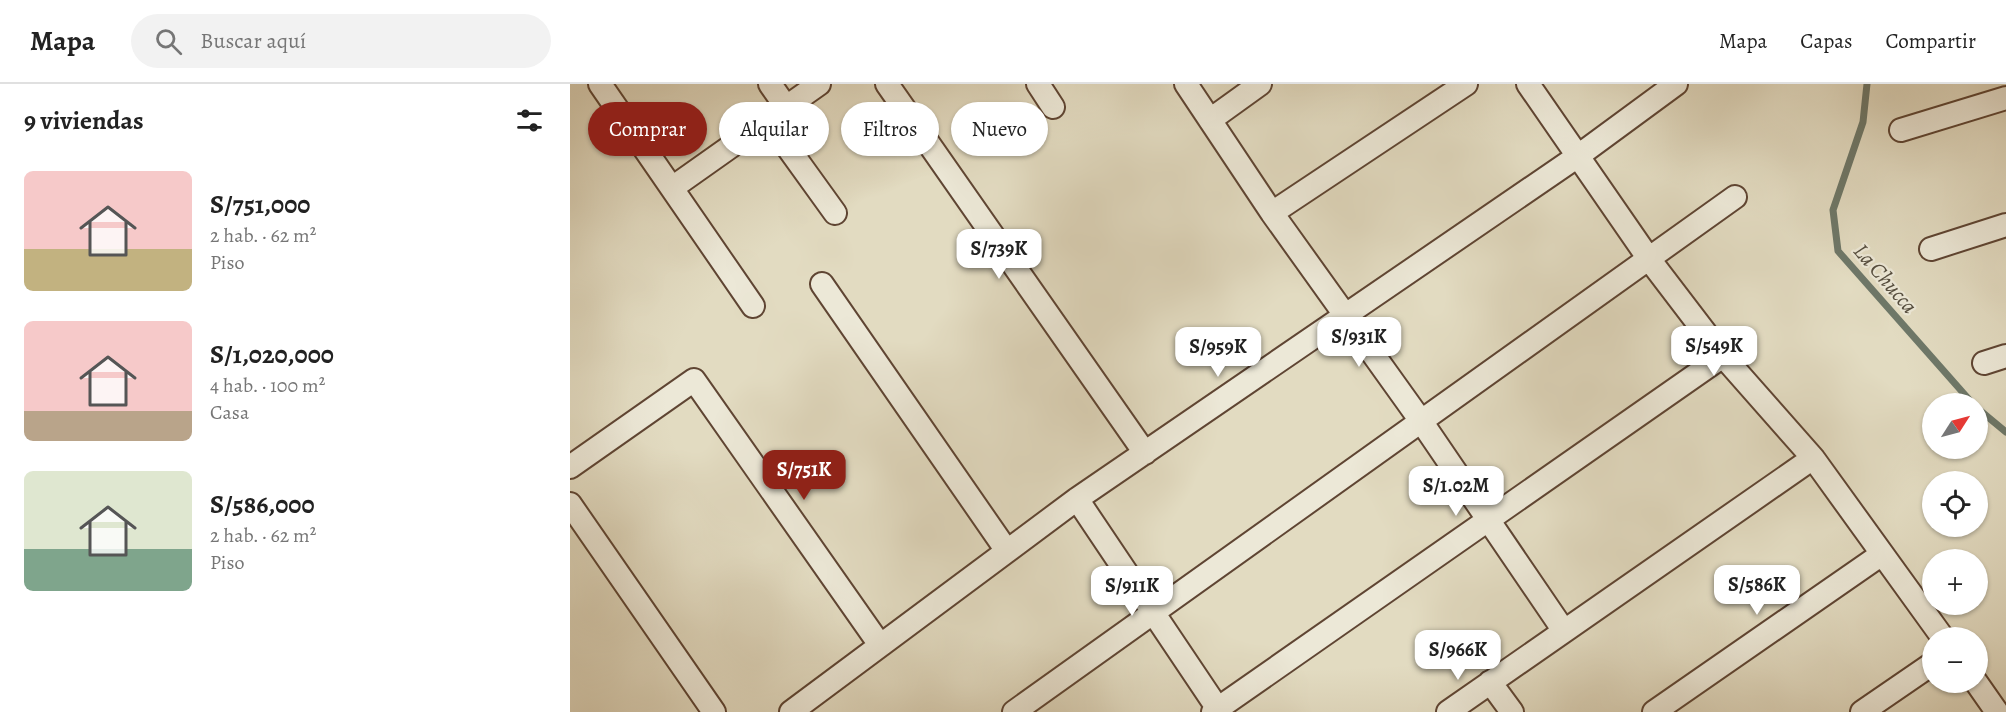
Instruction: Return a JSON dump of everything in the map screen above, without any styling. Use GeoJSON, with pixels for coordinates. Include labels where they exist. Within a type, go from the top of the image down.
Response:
{"type":"FeatureCollection","features":[{"type":"Feature","properties":{"kind":"street"},"geometry":{"type":"LineString","coordinates":[[600,84],[753,306]]}},
{"type":"Feature","properties":{"kind":"street"},"geometry":{"type":"LineString","coordinates":[[770,84],[774,102]]}},
{"type":"Feature","properties":{"kind":"street"},"geometry":{"type":"LineString","coordinates":[[794,102],[819,84]]}},
{"type":"Feature","properties":{"kind":"street"},"geometry":{"type":"LineString","coordinates":[[887,84],[1145,453]]}},
{"type":"Feature","properties":{"kind":"street"},"geometry":{"type":"LineString","coordinates":[[1038,84],[1053,107]]}},
{"type":"Feature","properties":{"kind":"street"},"geometry":{"type":"LineString","coordinates":[[1186,84],[1272,213],[1421,422],[1564,631]]}},
{"type":"Feature","properties":{"kind":"street"},"geometry":{"type":"LineString","coordinates":[[1210,120],[1260,84]]}},
{"type":"Feature","properties":{"kind":"street"},"geometry":{"type":"LineString","coordinates":[[1272,213],[1466,84]]}},
{"type":"Feature","properties":{"kind":"street"},"geometry":{"type":"LineString","coordinates":[[1528,84],[1649,259],[1723,356],[1813,458],[1935,627]]}},
{"type":"Feature","properties":{"kind":"street"},"geometry":{"type":"LineString","coordinates":[[806,708],[880,645],[1077,499],[1578,156],[1676,84]]}},
{"type":"Feature","properties":{"kind":"street"},"geometry":{"type":"LineString","coordinates":[[1901,130],[2006,98]]}},
{"type":"Feature","properties":{"kind":"street"},"geometry":{"type":"LineString","coordinates":[[672,188],[719,155]]}},
{"type":"Feature","properties":{"kind":"street"},"geometry":{"type":"LineString","coordinates":[[802,156],[835,213]]}},
{"type":"Feature","properties":{"kind":"street"},"geometry":{"type":"LineString","coordinates":[[1014,712],[1735,197]]}},
{"type":"Feature","properties":{"kind":"street"},"geometry":{"type":"LineString","coordinates":[[1931,249],[2006,225]]}},
{"type":"Feature","properties":{"kind":"street"},"geometry":{"type":"LineString","coordinates":[[822,284],[1007,551]]}},
{"type":"Feature","properties":{"kind":"street"},"geometry":{"type":"LineString","coordinates":[[1077,499],[1217,711],[1723,356]]}},
{"type":"Feature","properties":{"kind":"street"},"geometry":{"type":"LineString","coordinates":[[1984,363],[2006,356]]}},
{"type":"Feature","properties":{"kind":"street"},"geometry":{"type":"LineString","coordinates":[[570,467],[694,380],[880,645]]}},
{"type":"Feature","properties":{"kind":"street"},"geometry":{"type":"LineString","coordinates":[[1448,712],[1813,458]]}},
{"type":"Feature","properties":{"kind":"street"},"geometry":{"type":"LineString","coordinates":[[570,504],[714,712]]}},
{"type":"Feature","properties":{"kind":"street"},"geometry":{"type":"LineString","coordinates":[[1654,712],[1882,554]]}},
{"type":"Feature","properties":{"kind":"street"},"geometry":{"type":"LineString","coordinates":[[1862,712],[1922,671]]}},
{"type":"Feature","properties":{"kind":"street"},"geometry":{"type":"LineString","coordinates":[[1490,682],[1512,712]]}},
{"type":"Feature","properties":{"kind":"street"},"geometry":{"type":"LineString","coordinates":[[1984,693],[1997,712]]}},
{"type":"Feature","properties":{"kind":"waterway","name":"La Chucca"},"geometry":{"type":"LineString","coordinates":[[1867,84],[1863,122],[1833,210],[1838,251],[1963,393]]}},
{"type":"Feature","properties":{"kind":"waterway","name":"La Chucca"},"geometry":{"type":"LineString","coordinates":[[1988,417],[2006,432]]}}]}
